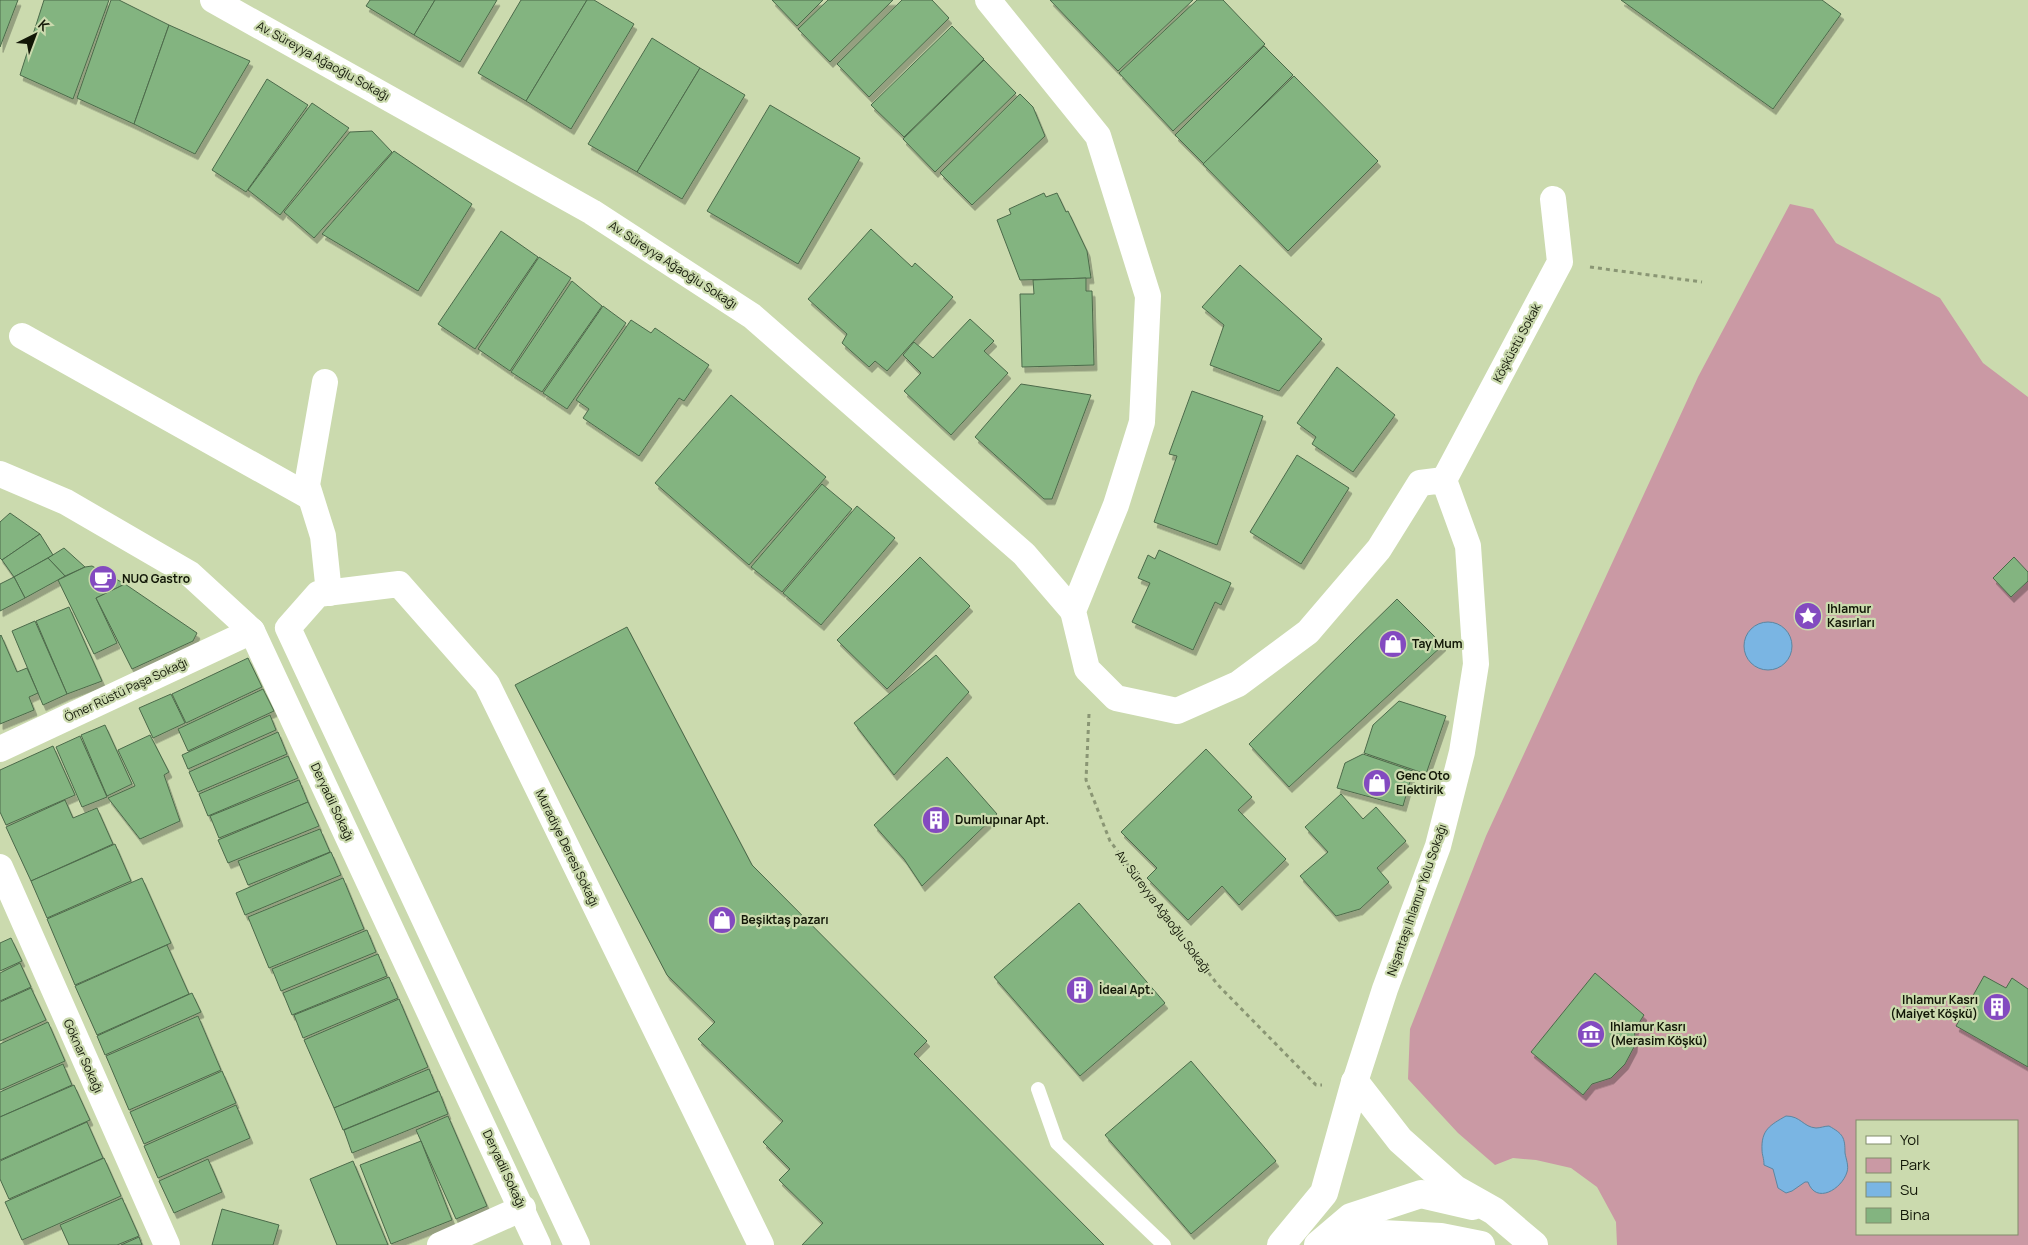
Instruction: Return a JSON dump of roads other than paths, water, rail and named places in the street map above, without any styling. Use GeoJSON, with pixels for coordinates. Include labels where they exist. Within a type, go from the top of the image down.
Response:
{"type":"FeatureCollection","features":[{"type":"Feature","properties":{"kind":"street"},"geometry":{"type":"LineString","coordinates":[[988,0],[1098,136],[1148,296],[1142,422],[1116,505],[1073,611],[1087,669],[1116,698],[1177,711],[1238,684],[1308,632],[1379,549],[1420,483],[1444,480]]}},
{"type":"Feature","properties":{"kind":"street","name":"Av. Süreyya Ağaoğlu Sokağı"},"geometry":{"type":"LineString","coordinates":[[225,3],[592,212],[752,316],[1024,554],[1073,611]]}},
{"type":"Feature","properties":{"kind":"street","name":"Köşküstü Sokak"},"geometry":{"type":"LineString","coordinates":[[1444,480],[1560,262],[1553,199]]}},
{"type":"Feature","properties":{"kind":"street"},"geometry":{"type":"LineString","coordinates":[[22,336],[310,497]]}},
{"type":"Feature","properties":{"kind":"street"},"geometry":{"type":"LineString","coordinates":[[325,382],[307,484],[323,536],[329,593]]}},
{"type":"Feature","properties":{"kind":"street","name":"Deryadil Sokağı"},"geometry":{"type":"LineString","coordinates":[[0,474],[66,502],[190,574],[252,631],[523,1208],[538,1245]]}},
{"type":"Feature","properties":{"kind":"street","name":"Nişantaşı Ihlamur Yolu Sokağı"},"geometry":{"type":"LineString","coordinates":[[1355,1082],[1386,989],[1438,846],[1462,752],[1476,664],[1468,546],[1444,480]]}},
{"type":"Feature","properties":{"kind":"street","name":"Muradiye Deresi Sokağı"},"geometry":{"type":"LineString","coordinates":[[577,1245],[288,628],[318,594],[399,584],[487,684],[760,1245]]}},
{"type":"Feature","properties":{"kind":"street","name":"Ömer Rüstü Paşa Sokağı"},"geometry":{"type":"LineString","coordinates":[[0,749],[252,631]]}},
{"type":"Feature","properties":{"kind":"street","name":"Göknar Sokağı"},"geometry":{"type":"LineString","coordinates":[[0,867],[167,1245]]}},
{"type":"Feature","properties":{"kind":"street"},"geometry":{"type":"LineString","coordinates":[[1355,1082],[1400,1140],[1455,1189],[1494,1211],[1534,1245]]}},
{"type":"Feature","properties":{"kind":"street"},"geometry":{"type":"LineString","coordinates":[[1281,1245],[1324,1193],[1355,1082]]}},
{"type":"Feature","properties":{"kind":"street"},"geometry":{"type":"LineString","coordinates":[[1318,1245],[1351,1217],[1421,1194],[1494,1211]]}},
{"type":"Feature","properties":{"kind":"street"},"geometry":{"type":"LineString","coordinates":[[440,1245],[523,1208]]}},
{"type":"Feature","properties":{"kind":"street"},"geometry":{"type":"LineString","coordinates":[[1335,1245],[1382,1234],[1441,1237],[1481,1245]]}},
{"type":"Feature","properties":{"kind":"lane"},"geometry":{"type":"LineString","coordinates":[[1038,1089],[1057,1143],[1164,1245]]}},
{"type":"Feature","properties":{"kind":"water"},"geometry":{"type":"Polygon","coordinates":[[[1763,622],[1773,622],[1785,629],[1792,641],[1792,651],[1785,663],[1773,670],[1763,670],[1755,666],[1748,659],[1744,651],[1744,641],[1748,633],[1755,626],[1763,622]]]}},
{"type":"Feature","properties":{"kind":"water"},"geometry":{"type":"Polygon","coordinates":[[[1786,1116],[1791,1116],[1812,1127],[1829,1126],[1842,1136],[1848,1170],[1835,1189],[1829,1192],[1817,1193],[1808,1182],[1786,1193],[1778,1188],[1773,1169],[1764,1165],[1762,1143],[1768,1129],[1775,1122],[1786,1116]]]}},
{"type":"Feature","properties":{"kind":"place","name":"NUQ Gastro"},"geometry":{"type":"Point","coordinates":[103,579]}},
{"type":"Feature","properties":{"kind":"place","name":"Ihlamur Kasırları"},"geometry":{"type":"Point","coordinates":[1808,616]}},
{"type":"Feature","properties":{"kind":"place","name":"Tay Mum"},"geometry":{"type":"Point","coordinates":[1393,644]}},
{"type":"Feature","properties":{"kind":"place","name":"Genc Oto Elektirik"},"geometry":{"type":"Point","coordinates":[1377,783]}},
{"type":"Feature","properties":{"kind":"place","name":"Dumlupınar Apt."},"geometry":{"type":"Point","coordinates":[936,820]}},
{"type":"Feature","properties":{"kind":"place","name":"Beşiktaş pazarı"},"geometry":{"type":"Point","coordinates":[722,920]}},
{"type":"Feature","properties":{"kind":"place","name":"İdeal Apt."},"geometry":{"type":"Point","coordinates":[1080,990]}},
{"type":"Feature","properties":{"kind":"place","name":"Ihlamur Kasrı (Maiyet Köşkü)"},"geometry":{"type":"Point","coordinates":[1997,1007]}},
{"type":"Feature","properties":{"kind":"place","name":"Ihlamur Kasrı (Merasim Köşkü)"},"geometry":{"type":"Point","coordinates":[1591,1034]}}]}
